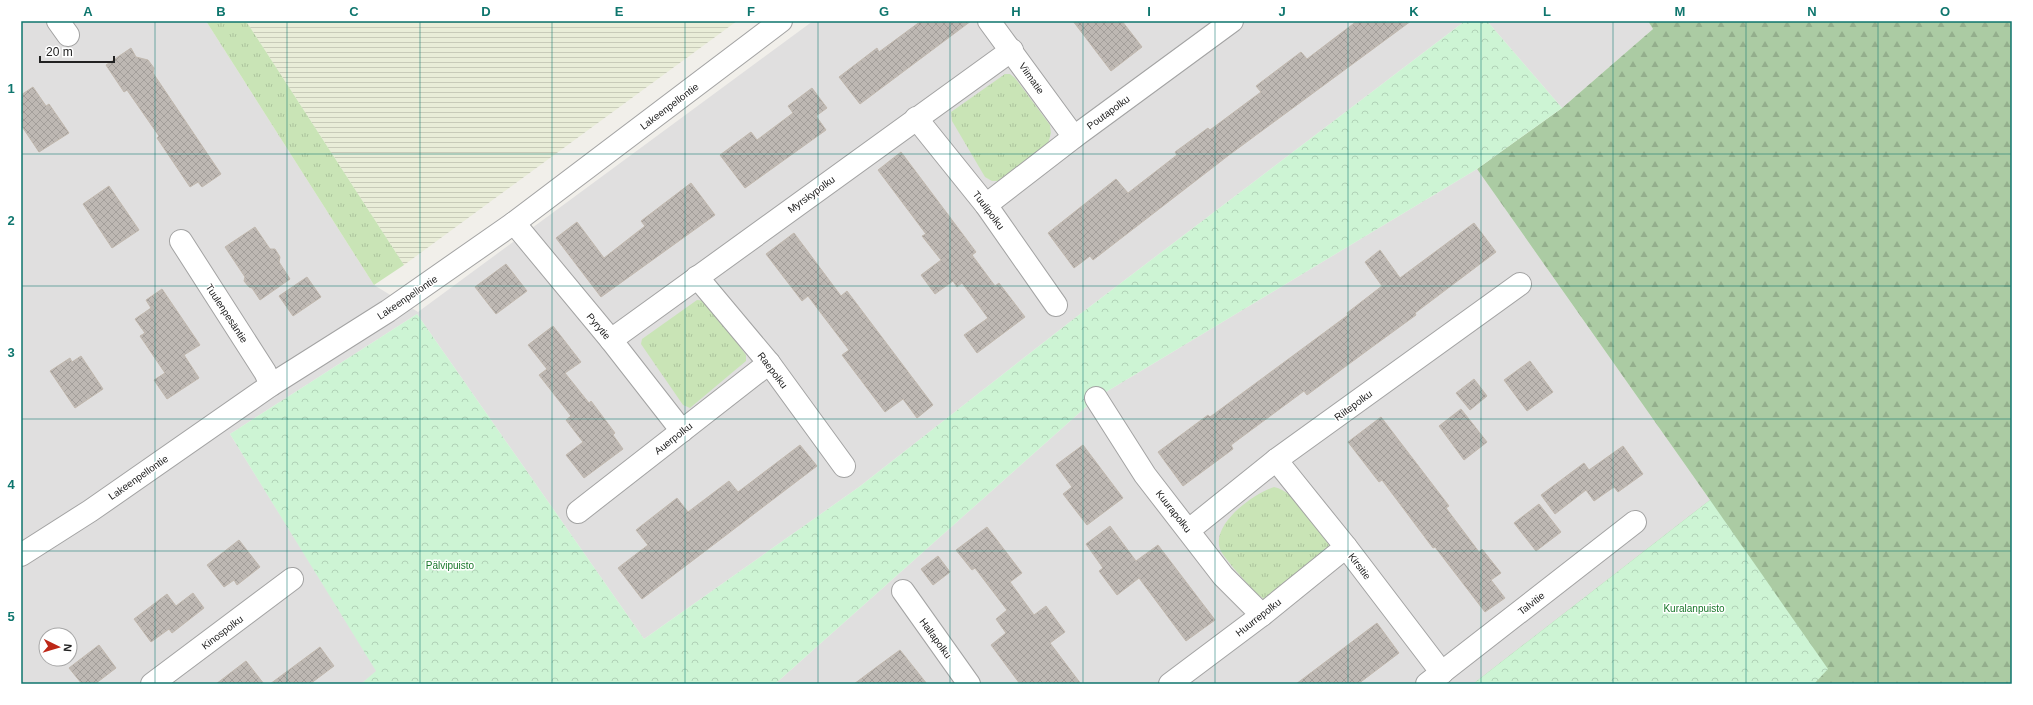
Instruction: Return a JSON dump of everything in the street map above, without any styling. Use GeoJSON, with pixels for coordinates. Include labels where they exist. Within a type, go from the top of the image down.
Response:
{"type":"FeatureCollection","features":[{"type":"Feature","properties":{"kind":"street","name":"Lakeenpellontie"},"geometry":{"type":"LineString","coordinates":[[21,555],[90,511],[271,385],[388,311],[514,223],[781,21]]}},
{"type":"Feature","properties":{"kind":"street","name":"Viimatie"},"geometry":{"type":"LineString","coordinates":[[989,21],[1012,50],[1074,137]]}},
{"type":"Feature","properties":{"kind":"street","name":"Poutapolku"},"geometry":{"type":"LineString","coordinates":[[986,205],[1074,137],[1232,21]]}},
{"type":"Feature","properties":{"kind":"street","name":"Myrskypolku"},"geometry":{"type":"LineString","coordinates":[[611,340],[1012,50]]}},
{"type":"Feature","properties":{"kind":"street","name":"Tuulipolku"},"geometry":{"type":"LineString","coordinates":[[916,118],[986,205],[1056,305]]}},
{"type":"Feature","properties":{"kind":"street","name":"Pyrytie"},"geometry":{"type":"LineString","coordinates":[[514,223],[611,340],[682,431]]}},
{"type":"Feature","properties":{"kind":"street","name":"Tuulenpesäntie"},"geometry":{"type":"LineString","coordinates":[[181,241],[265,372],[271,385]]}},
{"type":"Feature","properties":{"kind":"street","name":"Raepolku"},"geometry":{"type":"LineString","coordinates":[[697,277],[769,363],[844,466]]}},
{"type":"Feature","properties":{"kind":"street","name":"Riitepolku"},"geometry":{"type":"LineString","coordinates":[[1189,530],[1276,460],[1520,284]]}},
{"type":"Feature","properties":{"kind":"street","name":"Auerpolku"},"geometry":{"type":"LineString","coordinates":[[578,512],[769,363]]}},
{"type":"Feature","properties":{"kind":"street","name":"Kuurapolku"},"geometry":{"type":"LineString","coordinates":[[1096,398],[1145,475],[1189,530],[1223,576],[1262,615]]}},
{"type":"Feature","properties":{"kind":"street","name":"Kirsitie"},"geometry":{"type":"LineString","coordinates":[[1276,460],[1346,547],[1434,679]]}},
{"type":"Feature","properties":{"kind":"street","name":"Talvitie"},"geometry":{"type":"LineString","coordinates":[[1434,679],[1635,522]]}},
{"type":"Feature","properties":{"kind":"street","name":"Huurrepolku"},"geometry":{"type":"LineString","coordinates":[[1170,684],[1262,615],[1346,547]]}},
{"type":"Feature","properties":{"kind":"street","name":"Kinospolku"},"geometry":{"type":"LineString","coordinates":[[152,684],[292,579]]}},
{"type":"Feature","properties":{"kind":"street","name":"Hallapolku"},"geometry":{"type":"LineString","coordinates":[[903,591],[969,684]]}},
{"type":"Feature","properties":{"kind":"shaded area"},"geometry":{"type":"Polygon","coordinates":[[[21,21],[206,21],[374,285],[418,312],[813,21],[1465,21],[1071,321],[859,487],[644,639],[417,314],[230,434],[377,671],[361,684],[21,684],[21,21]]]}},
{"type":"Feature","properties":{"kind":"shaded area"},"geometry":{"type":"Polygon","coordinates":[[[1487,21],[1648,21],[1653,29],[1562,108],[1487,21]]]}},
{"type":"Feature","properties":{"kind":"shaded area"},"geometry":{"type":"Polygon","coordinates":[[[1477,169],[1710,500],[1473,684],[775,684],[1096,398],[1477,169]]]}},
{"type":"Feature","properties":{"kind":"green space"},"geometry":{"type":"Polygon","coordinates":[[[206,21],[246,21],[404,265],[374,285],[206,21]]]}},
{"type":"Feature","properties":{"kind":"green space"},"geometry":{"type":"Polygon","coordinates":[[[246,21],[737,21],[404,265],[246,21]]]}},
{"type":"Feature","properties":{"kind":"green space","name":"Pälvipuisto"},"geometry":{"type":"Polygon","coordinates":[[[1465,21],[1487,21],[1562,108],[1477,169],[1096,398],[775,684],[361,684],[376,671],[230,434],[417,314],[644,639],[859,487],[1071,321],[1465,21]]]}},
{"type":"Feature","properties":{"kind":"green space"},"geometry":{"type":"Polygon","coordinates":[[[1648,21],[2012,21],[2012,684],[1473,684],[1710,500],[1477,169],[1562,108],[1653,29],[1648,21]]]}},
{"type":"Feature","properties":{"kind":"green space"},"geometry":{"type":"Polygon","coordinates":[[[1005,74],[1010,74],[1015,78],[1050,125],[1051,133],[1048,144],[1004,181],[992,181],[985,177],[952,121],[951,112],[1005,74]]]}},
{"type":"Feature","properties":{"kind":"green space"},"geometry":{"type":"Polygon","coordinates":[[[697,300],[707,301],[746,355],[746,361],[690,408],[683,405],[641,344],[642,339],[697,300]]]}},
{"type":"Feature","properties":{"kind":"green space"},"geometry":{"type":"Polygon","coordinates":[[[1274,487],[1283,490],[1299,503],[1330,546],[1269,598],[1264,599],[1257,594],[1226,559],[1220,549],[1219,539],[1228,520],[1236,511],[1256,496],[1274,487]]]}},
{"type":"Feature","properties":{"kind":"green space","name":"Kuralanpuisto"},"geometry":{"type":"Polygon","coordinates":[[[1710,500],[1828,669],[1814,684],[1473,684],[1710,500]]]}},
{"type":"Feature","properties":{"kind":"building"},"geometry":{"type":"Polygon","coordinates":[[[921,21],[971,21],[860,104],[839,77],[877,48],[879,52],[921,21]]]}},
{"type":"Feature","properties":{"kind":"building"},"geometry":{"type":"Polygon","coordinates":[[[1073,21],[1122,21],[1142,47],[1111,71],[1073,21]]]}},
{"type":"Feature","properties":{"kind":"building"},"geometry":{"type":"Polygon","coordinates":[[[1357,21],[1411,21],[1229,155],[1093,260],[1090,256],[1074,268],[1048,233],[1116,179],[1128,193],[1177,155],[1175,152],[1208,128],[1210,130],[1261,92],[1256,86],[1301,52],[1307,59],[1357,21]]]}},
{"type":"Feature","properties":{"kind":"building"},"geometry":{"type":"Polygon","coordinates":[[[131,48],[136,57],[148,60],[154,68],[153,73],[221,174],[202,187],[198,182],[190,187],[157,138],[159,136],[127,90],[124,92],[106,65],[131,48]]]}},
{"type":"Feature","properties":{"kind":"building"},"geometry":{"type":"Polygon","coordinates":[[[33,87],[46,106],[49,104],[69,133],[39,152],[21,125],[21,95],[33,87]]]}},
{"type":"Feature","properties":{"kind":"building"},"geometry":{"type":"Polygon","coordinates":[[[812,88],[827,108],[816,116],[826,130],[745,188],[720,155],[751,132],[757,140],[793,113],[788,106],[812,88]]]}},
{"type":"Feature","properties":{"kind":"building"},"geometry":{"type":"Polygon","coordinates":[[[901,152],[976,252],[972,255],[995,286],[999,283],[1025,317],[977,353],[964,335],[988,318],[962,283],[957,287],[953,281],[935,294],[921,275],[941,260],[922,236],[926,234],[878,170],[901,152]]]}},
{"type":"Feature","properties":{"kind":"building"},"geometry":{"type":"Polygon","coordinates":[[[691,183],[715,215],[601,297],[556,238],[577,222],[604,258],[645,226],[641,221],[691,183]]]}},
{"type":"Feature","properties":{"kind":"building"},"geometry":{"type":"Polygon","coordinates":[[[109,186],[139,230],[112,248],[83,204],[109,186]]]}},
{"type":"Feature","properties":{"kind":"building"},"geometry":{"type":"Polygon","coordinates":[[[1474,223],[1496,252],[1415,313],[1416,315],[1307,395],[1304,391],[1231,445],[1233,449],[1183,486],[1158,452],[1208,415],[1210,417],[1348,315],[1347,313],[1382,286],[1365,262],[1380,250],[1400,278],[1474,223]]]}},
{"type":"Feature","properties":{"kind":"building"},"geometry":{"type":"Polygon","coordinates":[[[255,227],[270,249],[275,249],[280,257],[279,262],[290,279],[260,300],[252,288],[249,287],[244,281],[245,277],[225,247],[255,227]]]}},
{"type":"Feature","properties":{"kind":"building"},"geometry":{"type":"Polygon","coordinates":[[[794,233],[841,296],[847,291],[933,405],[917,418],[903,399],[885,412],[842,355],[849,350],[808,296],[802,301],[766,254],[794,233]]]}},
{"type":"Feature","properties":{"kind":"building"},"geometry":{"type":"Polygon","coordinates":[[[506,264],[527,291],[496,314],[475,287],[506,264]]]}},
{"type":"Feature","properties":{"kind":"building"},"geometry":{"type":"Polygon","coordinates":[[[307,277],[321,297],[293,316],[279,296],[307,277]]]}},
{"type":"Feature","properties":{"kind":"building"},"geometry":{"type":"Polygon","coordinates":[[[162,289],[200,345],[184,355],[199,378],[167,399],[154,380],[165,373],[140,336],[145,333],[135,319],[151,308],[146,300],[162,289]]]}},
{"type":"Feature","properties":{"kind":"building"},"geometry":{"type":"Polygon","coordinates":[[[553,326],[581,362],[565,373],[589,403],[591,401],[615,433],[613,435],[623,449],[584,478],[566,455],[583,442],[566,420],[571,416],[539,375],[547,369],[528,345],[553,326]]]}},
{"type":"Feature","properties":{"kind":"building"},"geometry":{"type":"Polygon","coordinates":[[[81,356],[103,389],[75,408],[50,371],[70,358],[72,362],[81,356]]]}},
{"type":"Feature","properties":{"kind":"building"},"geometry":{"type":"Polygon","coordinates":[[[1530,361],[1553,392],[1527,411],[1504,380],[1530,361]]]}},
{"type":"Feature","properties":{"kind":"building"},"geometry":{"type":"Polygon","coordinates":[[[1474,379],[1487,396],[1470,410],[1456,393],[1474,379]]]}},
{"type":"Feature","properties":{"kind":"building"},"geometry":{"type":"Polygon","coordinates":[[[1461,409],[1487,442],[1464,460],[1439,426],[1461,409]]]}},
{"type":"Feature","properties":{"kind":"building"},"geometry":{"type":"Polygon","coordinates":[[[1381,417],[1449,506],[1446,508],[1479,552],[1482,549],[1501,573],[1491,580],[1505,598],[1485,612],[1435,547],[1433,548],[1382,480],[1379,482],[1348,442],[1381,417]]]}},
{"type":"Feature","properties":{"kind":"building"},"geometry":{"type":"Polygon","coordinates":[[[800,445],[817,466],[642,599],[618,568],[648,545],[636,530],[677,498],[688,512],[729,481],[738,492],[800,445]]]}},
{"type":"Feature","properties":{"kind":"building"},"geometry":{"type":"Polygon","coordinates":[[[1083,445],[1123,498],[1087,525],[1063,494],[1072,487],[1056,465],[1083,445]]]}},
{"type":"Feature","properties":{"kind":"building"},"geometry":{"type":"Polygon","coordinates":[[[1623,446],[1643,474],[1618,492],[1614,487],[1594,501],[1586,490],[1555,514],[1541,495],[1584,463],[1589,470],[1623,446]]]}},
{"type":"Feature","properties":{"kind":"building"},"geometry":{"type":"Polygon","coordinates":[[[1539,504],[1561,532],[1536,551],[1514,523],[1539,504]]]}},
{"type":"Feature","properties":{"kind":"building"},"geometry":{"type":"Polygon","coordinates":[[[1110,526],[1136,561],[1158,545],[1215,620],[1186,641],[1139,578],[1117,595],[1099,571],[1103,568],[1086,544],[1110,526]]]}},
{"type":"Feature","properties":{"kind":"building"},"geometry":{"type":"Polygon","coordinates":[[[987,527],[1022,573],[1010,582],[1034,615],[1046,606],[1065,632],[1050,643],[1081,684],[1020,684],[991,645],[1006,633],[996,619],[1007,610],[975,568],[972,570],[956,550],[987,527]]]}},
{"type":"Feature","properties":{"kind":"building"},"geometry":{"type":"Polygon","coordinates":[[[239,540],[260,567],[237,585],[234,580],[224,587],[207,565],[239,540]]]}},
{"type":"Feature","properties":{"kind":"building"},"geometry":{"type":"Polygon","coordinates":[[[938,556],[950,572],[933,585],[921,569],[938,556]]]}},
{"type":"Feature","properties":{"kind":"building"},"geometry":{"type":"Polygon","coordinates":[[[193,593],[204,608],[172,633],[169,629],[151,642],[134,619],[167,594],[176,606],[193,593]]]}},
{"type":"Feature","properties":{"kind":"building"},"geometry":{"type":"Polygon","coordinates":[[[1377,623],[1399,653],[1358,684],[1296,684],[1377,623]]]}},
{"type":"Feature","properties":{"kind":"building"},"geometry":{"type":"Polygon","coordinates":[[[99,645],[116,668],[95,684],[82,684],[69,668],[78,667],[78,661],[99,645]]]}},
{"type":"Feature","properties":{"kind":"building"},"geometry":{"type":"Polygon","coordinates":[[[320,647],[334,666],[310,684],[270,684],[320,647]]]}},
{"type":"Feature","properties":{"kind":"building"},"geometry":{"type":"Polygon","coordinates":[[[900,650],[927,684],[854,684],[878,666],[900,650]]]}},
{"type":"Feature","properties":{"kind":"building"},"geometry":{"type":"Polygon","coordinates":[[[246,661],[264,684],[216,684],[246,661]]]}}]}
